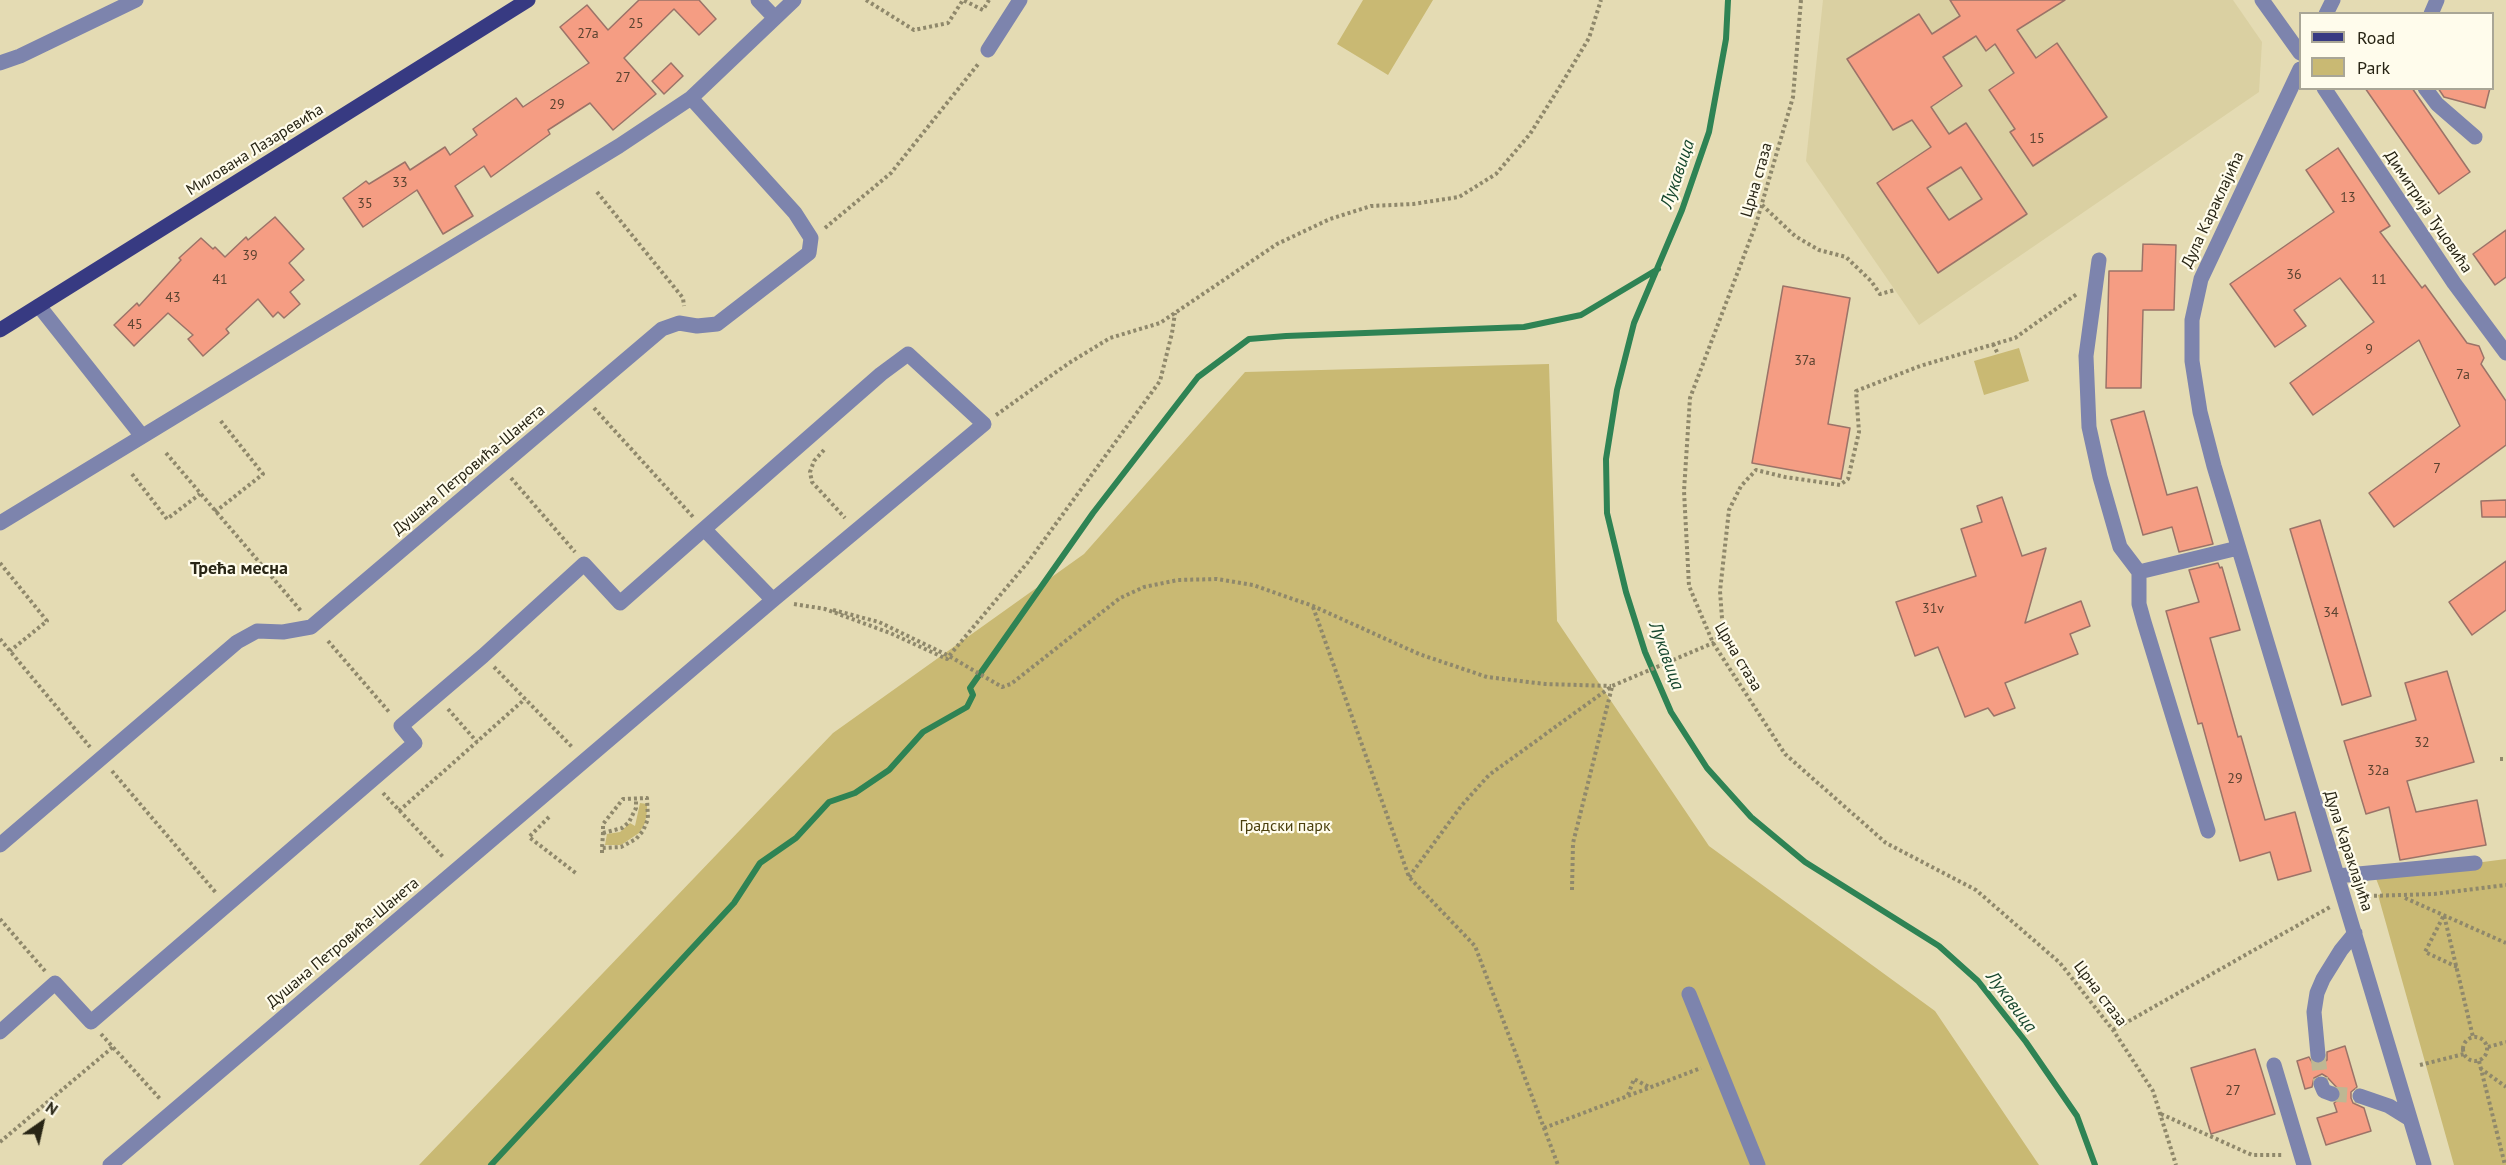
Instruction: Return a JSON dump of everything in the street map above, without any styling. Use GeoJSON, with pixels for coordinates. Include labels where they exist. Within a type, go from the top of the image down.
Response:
{"type":"FeatureCollection","features":[{"type":"Feature","properties":{"kind":"main road","name":"Милована Лазаревића"},"geometry":{"type":"LineString","coordinates":[[0,330],[528,0]]}},
{"type":"Feature","properties":{"kind":"street"},"geometry":{"type":"LineString","coordinates":[[0,63],[20,56],[136,0]]}},
{"type":"Feature","properties":{"kind":"street"},"geometry":{"type":"LineString","coordinates":[[758,0],[775,18]]}},
{"type":"Feature","properties":{"kind":"street"},"geometry":{"type":"LineString","coordinates":[[0,523],[580,170],[691,98],[794,0]]}},
{"type":"Feature","properties":{"kind":"street"},"geometry":{"type":"LineString","coordinates":[[988,51],[1020,0]]}},
{"type":"Feature","properties":{"kind":"street"},"geometry":{"type":"LineString","coordinates":[[2262,0],[2299,50]]}},
{"type":"Feature","properties":{"kind":"street","name":"Дула Караклајића"},"geometry":{"type":"LineString","coordinates":[[2299,73],[2210,255],[2201,279],[2192,320],[2192,361],[2200,412],[2238,548],[2424,1165]]}},
{"type":"Feature","properties":{"kind":"street","name":"Димитрија Туцовића"},"geometry":{"type":"LineString","coordinates":[[2325,90],[2454,283],[2506,353]]}},
{"type":"Feature","properties":{"kind":"street"},"geometry":{"type":"LineString","coordinates":[[2426,90],[2437,104],[2475,137]]}},
{"type":"Feature","properties":{"kind":"street"},"geometry":{"type":"LineString","coordinates":[[691,98],[795,213],[811,238]]}},
{"type":"Feature","properties":{"kind":"street","name":"Душана Петровића-Шанета"},"geometry":{"type":"LineString","coordinates":[[0,845],[237,642],[257,632],[292,631],[311,627],[662,328],[679,323],[697,326],[717,324],[809,253],[811,238]]}},
{"type":"Feature","properties":{"kind":"street"},"geometry":{"type":"LineString","coordinates":[[2100,260],[2086,356],[2089,427],[2120,547],[2139,572],[2139,604],[2208,831]]}},
{"type":"Feature","properties":{"kind":"street"},"geometry":{"type":"LineString","coordinates":[[39,306],[142,436]]}},
{"type":"Feature","properties":{"kind":"street"},"geometry":{"type":"LineString","coordinates":[[0,1032],[55,982],[91,1022],[415,743],[401,726],[483,656],[584,564],[620,603],[816,430],[908,354],[984,424]]}},
{"type":"Feature","properties":{"kind":"street","name":"Душана Петровића-Шанета"},"geometry":{"type":"LineString","coordinates":[[110,1165],[773,600],[984,424]]}},
{"type":"Feature","properties":{"kind":"street"},"geometry":{"type":"LineString","coordinates":[[704,529],[773,600]]}},
{"type":"Feature","properties":{"kind":"street"},"geometry":{"type":"LineString","coordinates":[[2139,572],[2238,548]]}},
{"type":"Feature","properties":{"kind":"street"},"geometry":{"type":"LineString","coordinates":[[2337,876],[2475,863]]}},
{"type":"Feature","properties":{"kind":"street"},"geometry":{"type":"LineString","coordinates":[[2318,1054],[2314,1012],[2317,993],[2340,950],[2355,933]]}},
{"type":"Feature","properties":{"kind":"street"},"geometry":{"type":"LineString","coordinates":[[1689,994],[1758,1165]]}},
{"type":"Feature","properties":{"kind":"street"},"geometry":{"type":"LineString","coordinates":[[2274,1065],[2302,1160]]}},
{"type":"Feature","properties":{"kind":"street"},"geometry":{"type":"LineString","coordinates":[[2360,1096],[2389,1106],[2410,1119]]}},
{"type":"Feature","properties":{"kind":"path"},"geometry":{"type":"LineString","coordinates":[[866,0],[914,30],[948,23],[963,0],[983,10],[989,0]]}},
{"type":"Feature","properties":{"kind":"path"},"geometry":{"type":"LineString","coordinates":[[984,424],[1070,363],[1110,338],[1160,323],[1277,244],[1330,219],[1371,206],[1413,204],[1460,197],[1496,174],[1530,134],[1559,88],[1589,38],[1601,0]]}},
{"type":"Feature","properties":{"kind":"path","name":"Црна стаза"},"geometry":{"type":"LineString","coordinates":[[1801,0],[1793,97],[1762,205],[1690,398],[1684,491],[1689,586],[1713,643],[1785,753],[1886,843],[1976,890],[2060,963],[2113,1030],[2153,1091],[2176,1165]]}},
{"type":"Feature","properties":{"kind":"path"},"geometry":{"type":"LineString","coordinates":[[811,238],[891,172],[988,51]]}},
{"type":"Feature","properties":{"kind":"path"},"geometry":{"type":"LineString","coordinates":[[597,192],[683,298],[684,306]]}},
{"type":"Feature","properties":{"kind":"path"},"geometry":{"type":"LineString","coordinates":[[1762,205],[1795,236],[1819,250],[1846,257],[1881,294],[1895,290]]}},
{"type":"Feature","properties":{"kind":"path"},"geometry":{"type":"LineString","coordinates":[[1409,877],[1462,805],[1489,775],[1612,686],[1713,643],[1723,632],[1720,591],[1729,510],[1742,486],[1756,470],[1840,486],[1848,479],[1859,432],[1856,392],[1920,366],[2015,338],[2096,280]]}},
{"type":"Feature","properties":{"kind":"path"},"geometry":{"type":"LineString","coordinates":[[773,600],[825,609],[890,633],[946,659],[951,657],[1028,562],[1160,381],[1175,312]]}},
{"type":"Feature","properties":{"kind":"path"},"geometry":{"type":"LineString","coordinates":[[1993,344],[1998,354]]}},
{"type":"Feature","properties":{"kind":"path"},"geometry":{"type":"LineString","coordinates":[[593,408],[704,529]]}},
{"type":"Feature","properties":{"kind":"path"},"geometry":{"type":"LineString","coordinates":[[215,512],[263,474],[220,420]]}},
{"type":"Feature","properties":{"kind":"path"},"geometry":{"type":"LineString","coordinates":[[816,430],[829,446],[814,461],[810,472],[812,482],[850,523]]}},
{"type":"Feature","properties":{"kind":"path"},"geometry":{"type":"LineString","coordinates":[[166,453],[301,611]]}},
{"type":"Feature","properties":{"kind":"path"},"geometry":{"type":"LineString","coordinates":[[132,474],[167,519],[200,494]]}},
{"type":"Feature","properties":{"kind":"path"},"geometry":{"type":"LineString","coordinates":[[511,478],[584,564]]}},
{"type":"Feature","properties":{"kind":"path"},"geometry":{"type":"LineString","coordinates":[[0,563],[47,621],[10,651]]}},
{"type":"Feature","properties":{"kind":"path"},"geometry":{"type":"LineString","coordinates":[[951,657],[1002,687],[1011,684],[1120,598],[1144,587],[1178,580],[1217,579],[1253,585],[1313,606],[1419,654],[1487,677],[1545,684],[1612,686]]}},
{"type":"Feature","properties":{"kind":"path"},"geometry":{"type":"LineString","coordinates":[[1313,606],[1409,877],[1475,946],[1558,1165]]}},
{"type":"Feature","properties":{"kind":"path"},"geometry":{"type":"LineString","coordinates":[[0,639],[93,750]]}},
{"type":"Feature","properties":{"kind":"path"},"geometry":{"type":"LineString","coordinates":[[328,641],[401,726]]}},
{"type":"Feature","properties":{"kind":"path"},"geometry":{"type":"LineString","coordinates":[[483,656],[578,753]]}},
{"type":"Feature","properties":{"kind":"path"},"geometry":{"type":"LineString","coordinates":[[1572,890],[1573,843],[1612,686]]}},
{"type":"Feature","properties":{"kind":"path"},"geometry":{"type":"LineString","coordinates":[[436,695],[477,742]]}},
{"type":"Feature","properties":{"kind":"path"},"geometry":{"type":"LineString","coordinates":[[399,811],[525,699]]}},
{"type":"Feature","properties":{"kind":"path"},"geometry":{"type":"LineString","coordinates":[[2500,759],[2506,759]]}},
{"type":"Feature","properties":{"kind":"path"},"geometry":{"type":"LineString","coordinates":[[112,771],[228,905]]}},
{"type":"Feature","properties":{"kind":"path"},"geometry":{"type":"LineString","coordinates":[[371,781],[448,863]]}},
{"type":"Feature","properties":{"kind":"path"},"geometry":{"type":"LineString","coordinates":[[647,798],[648,819],[643,831],[636,839],[621,847],[602,850],[603,833],[603,824],[623,799],[647,798]]}},
{"type":"Feature","properties":{"kind":"path"},"geometry":{"type":"LineString","coordinates":[[603,833],[622,828],[629,822],[636,808],[636,799]]}},
{"type":"Feature","properties":{"kind":"path"},"geometry":{"type":"LineString","coordinates":[[553,813],[529,837],[578,874]]}},
{"type":"Feature","properties":{"kind":"path"},"geometry":{"type":"LineString","coordinates":[[2368,896],[2402,897],[2506,885]]}},
{"type":"Feature","properties":{"kind":"path"},"geometry":{"type":"LineString","coordinates":[[2402,897],[2506,943]]}},
{"type":"Feature","properties":{"kind":"path"},"geometry":{"type":"LineString","coordinates":[[2113,1030],[2331,906]]}},
{"type":"Feature","properties":{"kind":"path"},"geometry":{"type":"LineString","coordinates":[[2444,915],[2425,952],[2457,967]]}},
{"type":"Feature","properties":{"kind":"path"},"geometry":{"type":"LineString","coordinates":[[2444,915],[2473,1037]]}},
{"type":"Feature","properties":{"kind":"path"},"geometry":{"type":"LineString","coordinates":[[0,919],[55,982]]}},
{"type":"Feature","properties":{"kind":"path"},"geometry":{"type":"LineString","coordinates":[[2488,1047],[2480,1038],[2473,1037],[2467,1040],[2464,1054],[2468,1059],[2479,1060],[2484,1057],[2488,1047],[2506,1041]]}},
{"type":"Feature","properties":{"kind":"path"},"geometry":{"type":"LineString","coordinates":[[0,1142],[113,1047],[166,1105]]}},
{"type":"Feature","properties":{"kind":"path"},"geometry":{"type":"LineString","coordinates":[[2420,1065],[2464,1054]]}},
{"type":"Feature","properties":{"kind":"path"},"geometry":{"type":"LineString","coordinates":[[2479,1060],[2505,1165]]}},
{"type":"Feature","properties":{"kind":"path"},"geometry":{"type":"LineString","coordinates":[[1544,1128],[1716,1062]]}},
{"type":"Feature","properties":{"kind":"path"},"geometry":{"type":"LineString","coordinates":[[2480,1068],[2506,1087]]}},
{"type":"Feature","properties":{"kind":"path"},"geometry":{"type":"LineString","coordinates":[[1628,1096],[1634,1079],[1650,1088]]}},
{"type":"Feature","properties":{"kind":"path"},"geometry":{"type":"LineString","coordinates":[[2160,1114],[2252,1155],[2302,1160]]}},
{"type":"Feature","properties":{"kind":"shaded area"},"geometry":{"type":"Polygon","coordinates":[[[1823,0],[2233,0],[2262,42],[2259,92],[1919,325],[1806,161],[1823,0]]]}},
{"type":"Feature","properties":{"kind":"green space"},"geometry":{"type":"Polygon","coordinates":[[[1363,0],[1433,0],[1388,75],[1337,44],[1363,0]]]}},
{"type":"Feature","properties":{"kind":"green space"},"geometry":{"type":"Polygon","coordinates":[[[2019,348],[2029,381],[1984,395],[1974,361],[2019,348]]]}},
{"type":"Feature","properties":{"kind":"green space","name":"Градски парк"},"geometry":{"type":"Polygon","coordinates":[[[1549,364],[1557,621],[1709,846],[1935,1011],[2039,1165],[419,1165],[833,733],[1084,554],[1245,372],[1549,364]]]}},
{"type":"Feature","properties":{"kind":"green space"},"geometry":{"type":"Polygon","coordinates":[[[640,803],[647,804],[647,811],[645,823],[639,833],[621,845],[605,845],[607,834],[620,832],[630,823],[635,826],[640,803]]]}},
{"type":"Feature","properties":{"kind":"green space"},"geometry":{"type":"Polygon","coordinates":[[[2506,859],[2506,1165],[2454,1165],[2378,895],[2382,894],[2375,876],[2506,859]]]}},
{"type":"Feature","properties":{"kind":"building"},"geometry":{"type":"Polygon","coordinates":[[[639,0],[699,0],[716,19],[699,35],[674,9],[624,58],[656,94],[613,130],[590,103],[548,130],[550,134],[491,177],[484,166],[455,186],[473,216],[443,234],[417,190],[363,227],[343,198],[366,181],[369,184],[405,162],[410,170],[445,147],[450,155],[477,135],[473,129],[516,98],[523,107],[589,63],[560,27],[587,5],[608,30],[639,0]]]}},
{"type":"Feature","properties":{"kind":"building"},"geometry":{"type":"Polygon","coordinates":[[[1950,0],[2065,0],[2017,30],[2036,58],[2057,43],[2107,117],[2033,166],[2010,132],[2015,129],[1989,90],[2014,73],[1995,44],[1986,51],[1976,36],[1943,57],[1962,86],[1931,107],[1949,134],[1966,123],[2027,214],[1938,273],[1877,183],[1931,147],[1912,120],[1893,130],[1847,59],[1919,14],[1932,34],[1960,16],[1950,0]],[[1961,167],[1927,188],[1949,220],[1982,199],[1961,167]]]}},
{"type":"Feature","properties":{"kind":"building"},"geometry":{"type":"Polygon","coordinates":[[[671,63],[683,76],[664,94],[652,81],[671,63]]]}},
{"type":"Feature","properties":{"kind":"building"},"geometry":{"type":"Polygon","coordinates":[[[2366,90],[2413,90],[2470,172],[2439,194],[2366,90]]]}},
{"type":"Feature","properties":{"kind":"building"},"geometry":{"type":"Polygon","coordinates":[[[2439,90],[2490,90],[2485,108],[2444,97],[2439,90]]]}},
{"type":"Feature","properties":{"kind":"building"},"geometry":{"type":"Polygon","coordinates":[[[2338,148],[2390,226],[2380,232],[2422,288],[2425,285],[2467,343],[2479,346],[2484,358],[2481,364],[2506,401],[2506,445],[2394,527],[2369,493],[2460,426],[2419,340],[2313,415],[2290,383],[2374,322],[2340,278],[2294,310],[2306,326],[2275,347],[2230,284],[2334,212],[2306,170],[2338,148]]]}},
{"type":"Feature","properties":{"kind":"building"},"geometry":{"type":"Polygon","coordinates":[[[275,217],[304,249],[289,263],[304,280],[290,292],[300,304],[284,318],[278,312],[273,317],[258,299],[226,329],[229,333],[203,356],[188,339],[193,335],[168,313],[134,346],[114,325],[137,303],[139,306],[181,260],[179,258],[201,238],[225,257],[246,237],[248,240],[275,217]]]}},
{"type":"Feature","properties":{"kind":"building"},"geometry":{"type":"Polygon","coordinates":[[[2506,230],[2506,277],[2495,285],[2473,254],[2506,230]]]}},
{"type":"Feature","properties":{"kind":"building"},"geometry":{"type":"Polygon","coordinates":[[[2143,244],[2176,245],[2174,310],[2143,310],[2141,388],[2106,388],[2109,271],[2142,271],[2143,244]]]}},
{"type":"Feature","properties":{"kind":"building"},"geometry":{"type":"Polygon","coordinates":[[[1783,286],[1850,298],[1828,424],[1850,428],[1841,479],[1752,463],[1783,286]]]}},
{"type":"Feature","properties":{"kind":"building"},"geometry":{"type":"Polygon","coordinates":[[[2144,411],[2167,495],[2197,487],[2213,544],[2179,552],[2172,527],[2143,535],[2111,420],[2144,411]]]}},
{"type":"Feature","properties":{"kind":"building"},"geometry":{"type":"Polygon","coordinates":[[[2002,497],[2022,556],[2046,548],[2025,623],[2081,601],[2090,626],[2070,634],[2078,654],[2005,683],[2015,708],[1994,716],[1988,708],[1965,717],[1938,647],[1915,656],[1896,602],[1976,576],[1961,529],[1982,522],[1977,506],[2002,497]]]}},
{"type":"Feature","properties":{"kind":"building"},"geometry":{"type":"Polygon","coordinates":[[[2506,500],[2506,517],[2482,517],[2481,501],[2506,500]]]}},
{"type":"Feature","properties":{"kind":"building"},"geometry":{"type":"Polygon","coordinates":[[[2320,520],[2371,696],[2342,705],[2290,529],[2320,520]]]}},
{"type":"Feature","properties":{"kind":"building"},"geometry":{"type":"Polygon","coordinates":[[[2506,561],[2506,610],[2472,635],[2449,602],[2506,561]]]}},
{"type":"Feature","properties":{"kind":"building"},"geometry":{"type":"Polygon","coordinates":[[[2218,563],[2220,568],[2222,567],[2240,630],[2210,638],[2238,737],[2241,736],[2265,820],[2295,812],[2311,871],[2278,880],[2270,852],[2240,861],[2202,723],[2198,724],[2166,611],[2199,602],[2189,570],[2218,563]]]}},
{"type":"Feature","properties":{"kind":"building"},"geometry":{"type":"Polygon","coordinates":[[[2447,671],[2474,762],[2407,781],[2416,812],[2477,800],[2486,845],[2400,860],[2389,807],[2366,814],[2344,741],[2416,720],[2405,683],[2447,671]]]}},
{"type":"Feature","properties":{"kind":"building"},"geometry":{"type":"Polygon","coordinates":[[[2345,1046],[2357,1087],[2351,1092],[2351,1098],[2353,1103],[2364,1108],[2371,1131],[2326,1145],[2317,1118],[2337,1112],[2334,1103],[2341,1098],[2341,1092],[2322,1074],[2314,1078],[2312,1087],[2305,1089],[2297,1061],[2309,1057],[2313,1064],[2319,1065],[2327,1060],[2327,1052],[2345,1046]]]}},
{"type":"Feature","properties":{"kind":"building"},"geometry":{"type":"Polygon","coordinates":[[[2255,1049],[2275,1114],[2211,1134],[2191,1068],[2255,1049]]]}},
{"type":"Feature","properties":{"kind":"waterway","name":"Лукавица"},"geometry":{"type":"LineString","coordinates":[[1728,0],[1726,39],[1709,132],[1682,210],[1634,323],[1617,390],[1606,459],[1607,513],[1626,592],[1645,652],[1671,712],[1707,768],[1751,817],[1805,862],[1939,946],[1978,981],[2026,1042],[2077,1116],[2095,1165]]}},
{"type":"Feature","properties":{"kind":"waterway"},"geometry":{"type":"LineString","coordinates":[[491,1165],[734,903],[760,863],[796,838],[829,802],[855,793],[889,770],[923,732],[967,707],[973,695],[970,688],[1093,513],[1198,377],[1249,339],[1524,327],[1581,315],[1658,269]]}},
{"type":"Feature","properties":{"kind":"tunnel"},"geometry":{"type":"LineString","coordinates":[[2318,1055],[2321,1084]]}},
{"type":"Feature","properties":{"kind":"tunnel"},"geometry":{"type":"LineString","coordinates":[[2332,1094],[2360,1096]]}},
{"type":"Feature","properties":{"kind":"district","name":"Трећа месна"},"geometry":{"type":"Point","coordinates":[239,569]}}]}
